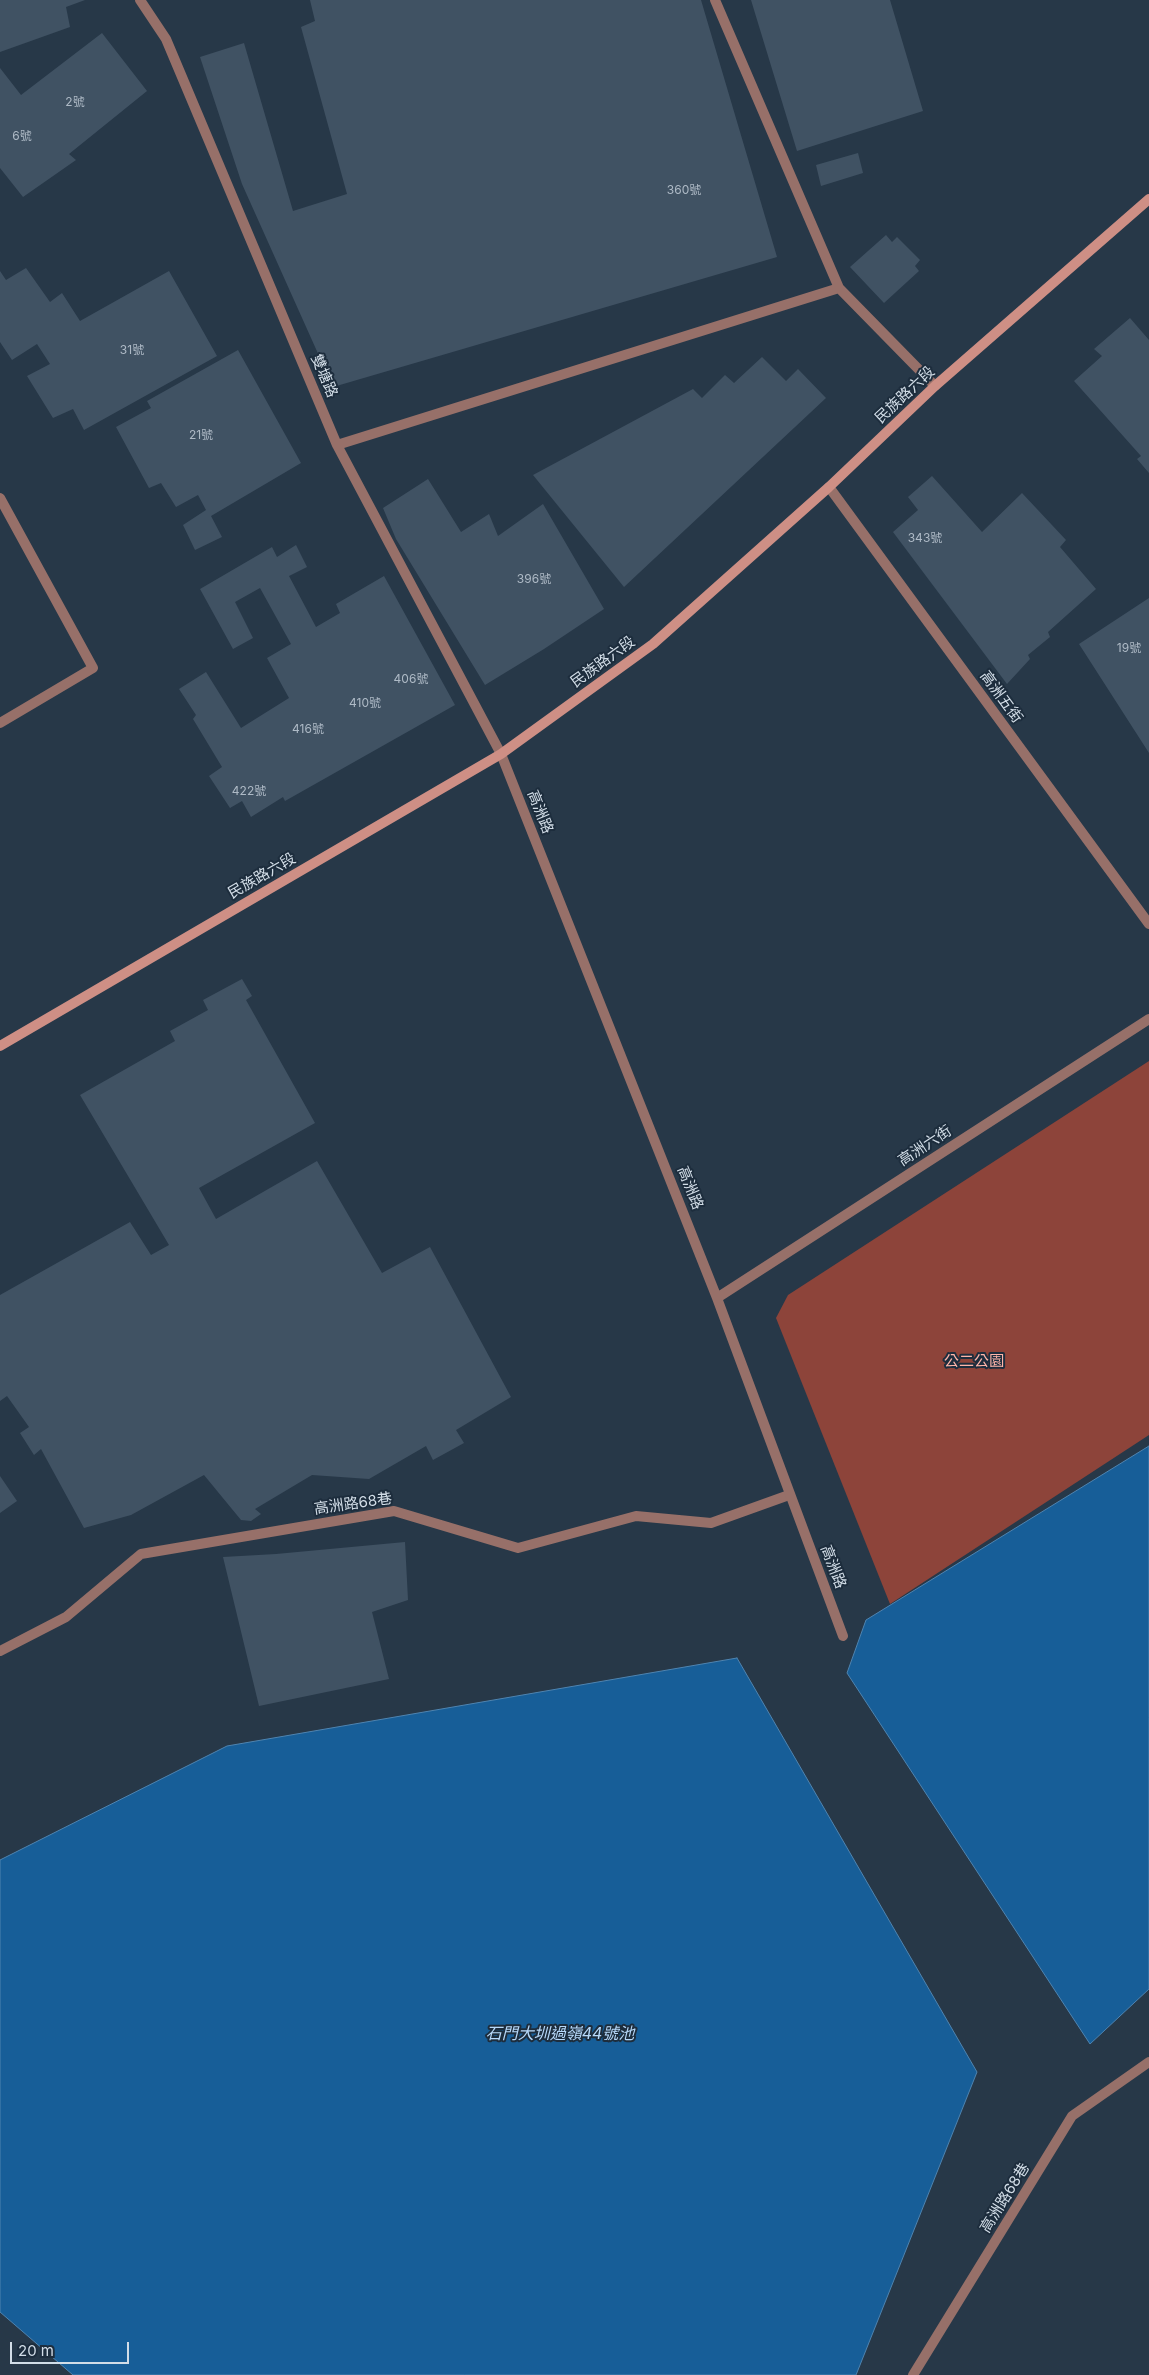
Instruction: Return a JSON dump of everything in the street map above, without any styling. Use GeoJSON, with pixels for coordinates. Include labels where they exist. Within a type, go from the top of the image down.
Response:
{"type":"FeatureCollection","features":[{"type":"Feature","properties":{"kind":"main road","name":"民族路六段"},"geometry":{"type":"LineString","coordinates":[[0,1046],[501,754],[653,644],[830,487],[935,386],[1149,199]]}},
{"type":"Feature","properties":{"kind":"street","name":"雙塘路"},"geometry":{"type":"LineString","coordinates":[[140,0],[166,39],[337,445],[501,754]]}},
{"type":"Feature","properties":{"kind":"street"},"geometry":{"type":"LineString","coordinates":[[715,0],[839,288],[935,386]]}},
{"type":"Feature","properties":{"kind":"street"},"geometry":{"type":"LineString","coordinates":[[337,445],[839,288]]}},
{"type":"Feature","properties":{"kind":"street","name":"高洲五街"},"geometry":{"type":"LineString","coordinates":[[830,487],[1149,924]]}},
{"type":"Feature","properties":{"kind":"street"},"geometry":{"type":"LineString","coordinates":[[0,498],[93,668],[0,723]]}},
{"type":"Feature","properties":{"kind":"street","name":"高洲路"},"geometry":{"type":"LineString","coordinates":[[501,754],[717,1298],[843,1636]]}},
{"type":"Feature","properties":{"kind":"street","name":"高洲六街"},"geometry":{"type":"LineString","coordinates":[[717,1298],[1149,1019]]}},
{"type":"Feature","properties":{"kind":"street","name":"高洲路68巷"},"geometry":{"type":"LineString","coordinates":[[0,1652],[66,1617],[141,1554],[394,1511],[518,1548],[636,1516],[711,1523],[789,1495]]}},
{"type":"Feature","properties":{"kind":"street","name":"高洲路68巷"},"geometry":{"type":"LineString","coordinates":[[913,2375],[1072,2116],[1149,2062]]}},
{"type":"Feature","properties":{"kind":"green space","name":"公二公園"},"geometry":{"type":"Polygon","coordinates":[[[1149,1061],[1149,1435],[890,1604],[776,1318],[788,1295],[1149,1061]]]}},
{"type":"Feature","properties":{"kind":"water"},"geometry":{"type":"Polygon","coordinates":[[[1149,1446],[1149,1989],[1090,2044],[847,1673],[866,1620],[1149,1446]]]}},
{"type":"Feature","properties":{"kind":"water","name":"石門大圳過嶺44號池"},"geometry":{"type":"Polygon","coordinates":[[[737,1658],[977,2072],[856,2375],[73,2375],[0,2312],[0,1860],[227,1746],[737,1658]]]}},
{"type":"Feature","properties":{"kind":"building"},"geometry":{"type":"Polygon","coordinates":[[[0,0],[85,0],[66,7],[70,27],[0,52],[0,0]]]}},
{"type":"Feature","properties":{"kind":"building"},"geometry":{"type":"Polygon","coordinates":[[[310,0],[701,0],[777,257],[333,387],[242,184],[200,57],[244,43],[293,211],[347,194],[301,27],[315,21],[310,0]]]}},
{"type":"Feature","properties":{"kind":"building"},"geometry":{"type":"Polygon","coordinates":[[[751,0],[890,0],[923,111],[797,151],[751,0]]]}},
{"type":"Feature","properties":{"kind":"building"},"geometry":{"type":"Polygon","coordinates":[[[102,33],[147,91],[69,154],[76,160],[23,197],[0,168],[0,68],[21,95],[102,33]]]}},
{"type":"Feature","properties":{"kind":"building"},"geometry":{"type":"Polygon","coordinates":[[[858,153],[863,173],[821,186],[816,165],[858,153]]]}},
{"type":"Feature","properties":{"kind":"building"},"geometry":{"type":"Polygon","coordinates":[[[886,235],[892,242],[897,237],[920,260],[915,266],[919,271],[884,303],[850,267],[886,235]]]}},
{"type":"Feature","properties":{"kind":"building"},"geometry":{"type":"Polygon","coordinates":[[[26,268],[50,302],[62,293],[80,321],[169,271],[217,356],[84,430],[73,409],[53,418],[27,376],[50,364],[37,344],[12,360],[0,342],[0,271],[6,280],[26,268]]]}},
{"type":"Feature","properties":{"kind":"building"},"geometry":{"type":"Polygon","coordinates":[[[1130,318],[1149,340],[1149,473],[1137,459],[1141,456],[1074,381],[1102,356],[1094,349],[1130,318]]]}},
{"type":"Feature","properties":{"kind":"building"},"geometry":{"type":"Polygon","coordinates":[[[238,350],[301,463],[211,516],[222,537],[195,550],[183,525],[206,510],[198,495],[176,507],[161,483],[149,488],[116,427],[151,408],[147,401],[238,350]]]}},
{"type":"Feature","properties":{"kind":"building"},"geometry":{"type":"Polygon","coordinates":[[[762,357],[786,381],[798,369],[826,398],[624,587],[533,475],[693,389],[702,398],[725,375],[734,383],[762,357]]]}},
{"type":"Feature","properties":{"kind":"building"},"geometry":{"type":"Polygon","coordinates":[[[932,476],[982,532],[1022,493],[1066,540],[1060,547],[1096,589],[1048,632],[1050,637],[1028,655],[1030,659],[1007,684],[893,532],[918,510],[908,497],[932,476]]]}},
{"type":"Feature","properties":{"kind":"building"},"geometry":{"type":"Polygon","coordinates":[[[428,479],[461,532],[489,514],[498,536],[543,504],[604,609],[485,685],[396,539],[383,508],[428,479]]]}},
{"type":"Feature","properties":{"kind":"building"},"geometry":{"type":"Polygon","coordinates":[[[296,545],[307,567],[289,576],[316,627],[340,613],[336,604],[384,576],[455,705],[285,801],[283,797],[251,817],[242,801],[230,808],[209,776],[222,767],[193,719],[196,715],[179,689],[206,672],[241,728],[289,698],[267,658],[291,644],[260,588],[235,602],[253,638],[233,649],[200,589],[272,547],[277,557],[296,545]]]}},
{"type":"Feature","properties":{"kind":"building"},"geometry":{"type":"Polygon","coordinates":[[[1149,598],[1149,753],[1079,644],[1149,598]]]}},
{"type":"Feature","properties":{"kind":"building"},"geometry":{"type":"Polygon","coordinates":[[[242,979],[252,996],[246,1000],[315,1123],[199,1188],[216,1219],[317,1161],[382,1273],[430,1247],[511,1397],[456,1430],[464,1443],[433,1460],[426,1446],[369,1479],[312,1475],[255,1509],[261,1514],[251,1521],[241,1520],[204,1475],[131,1515],[84,1528],[41,1449],[34,1455],[20,1433],[29,1427],[7,1396],[0,1401],[0,1295],[130,1222],[151,1255],[169,1245],[80,1095],[175,1041],[170,1031],[208,1010],[203,1000],[242,979]]]}},
{"type":"Feature","properties":{"kind":"building"},"geometry":{"type":"Polygon","coordinates":[[[0,1476],[17,1501],[0,1513],[0,1476]]]}},
{"type":"Feature","properties":{"kind":"building"},"geometry":{"type":"Polygon","coordinates":[[[405,1542],[408,1600],[372,1612],[389,1679],[259,1706],[223,1557],[405,1542]]]}}]}
